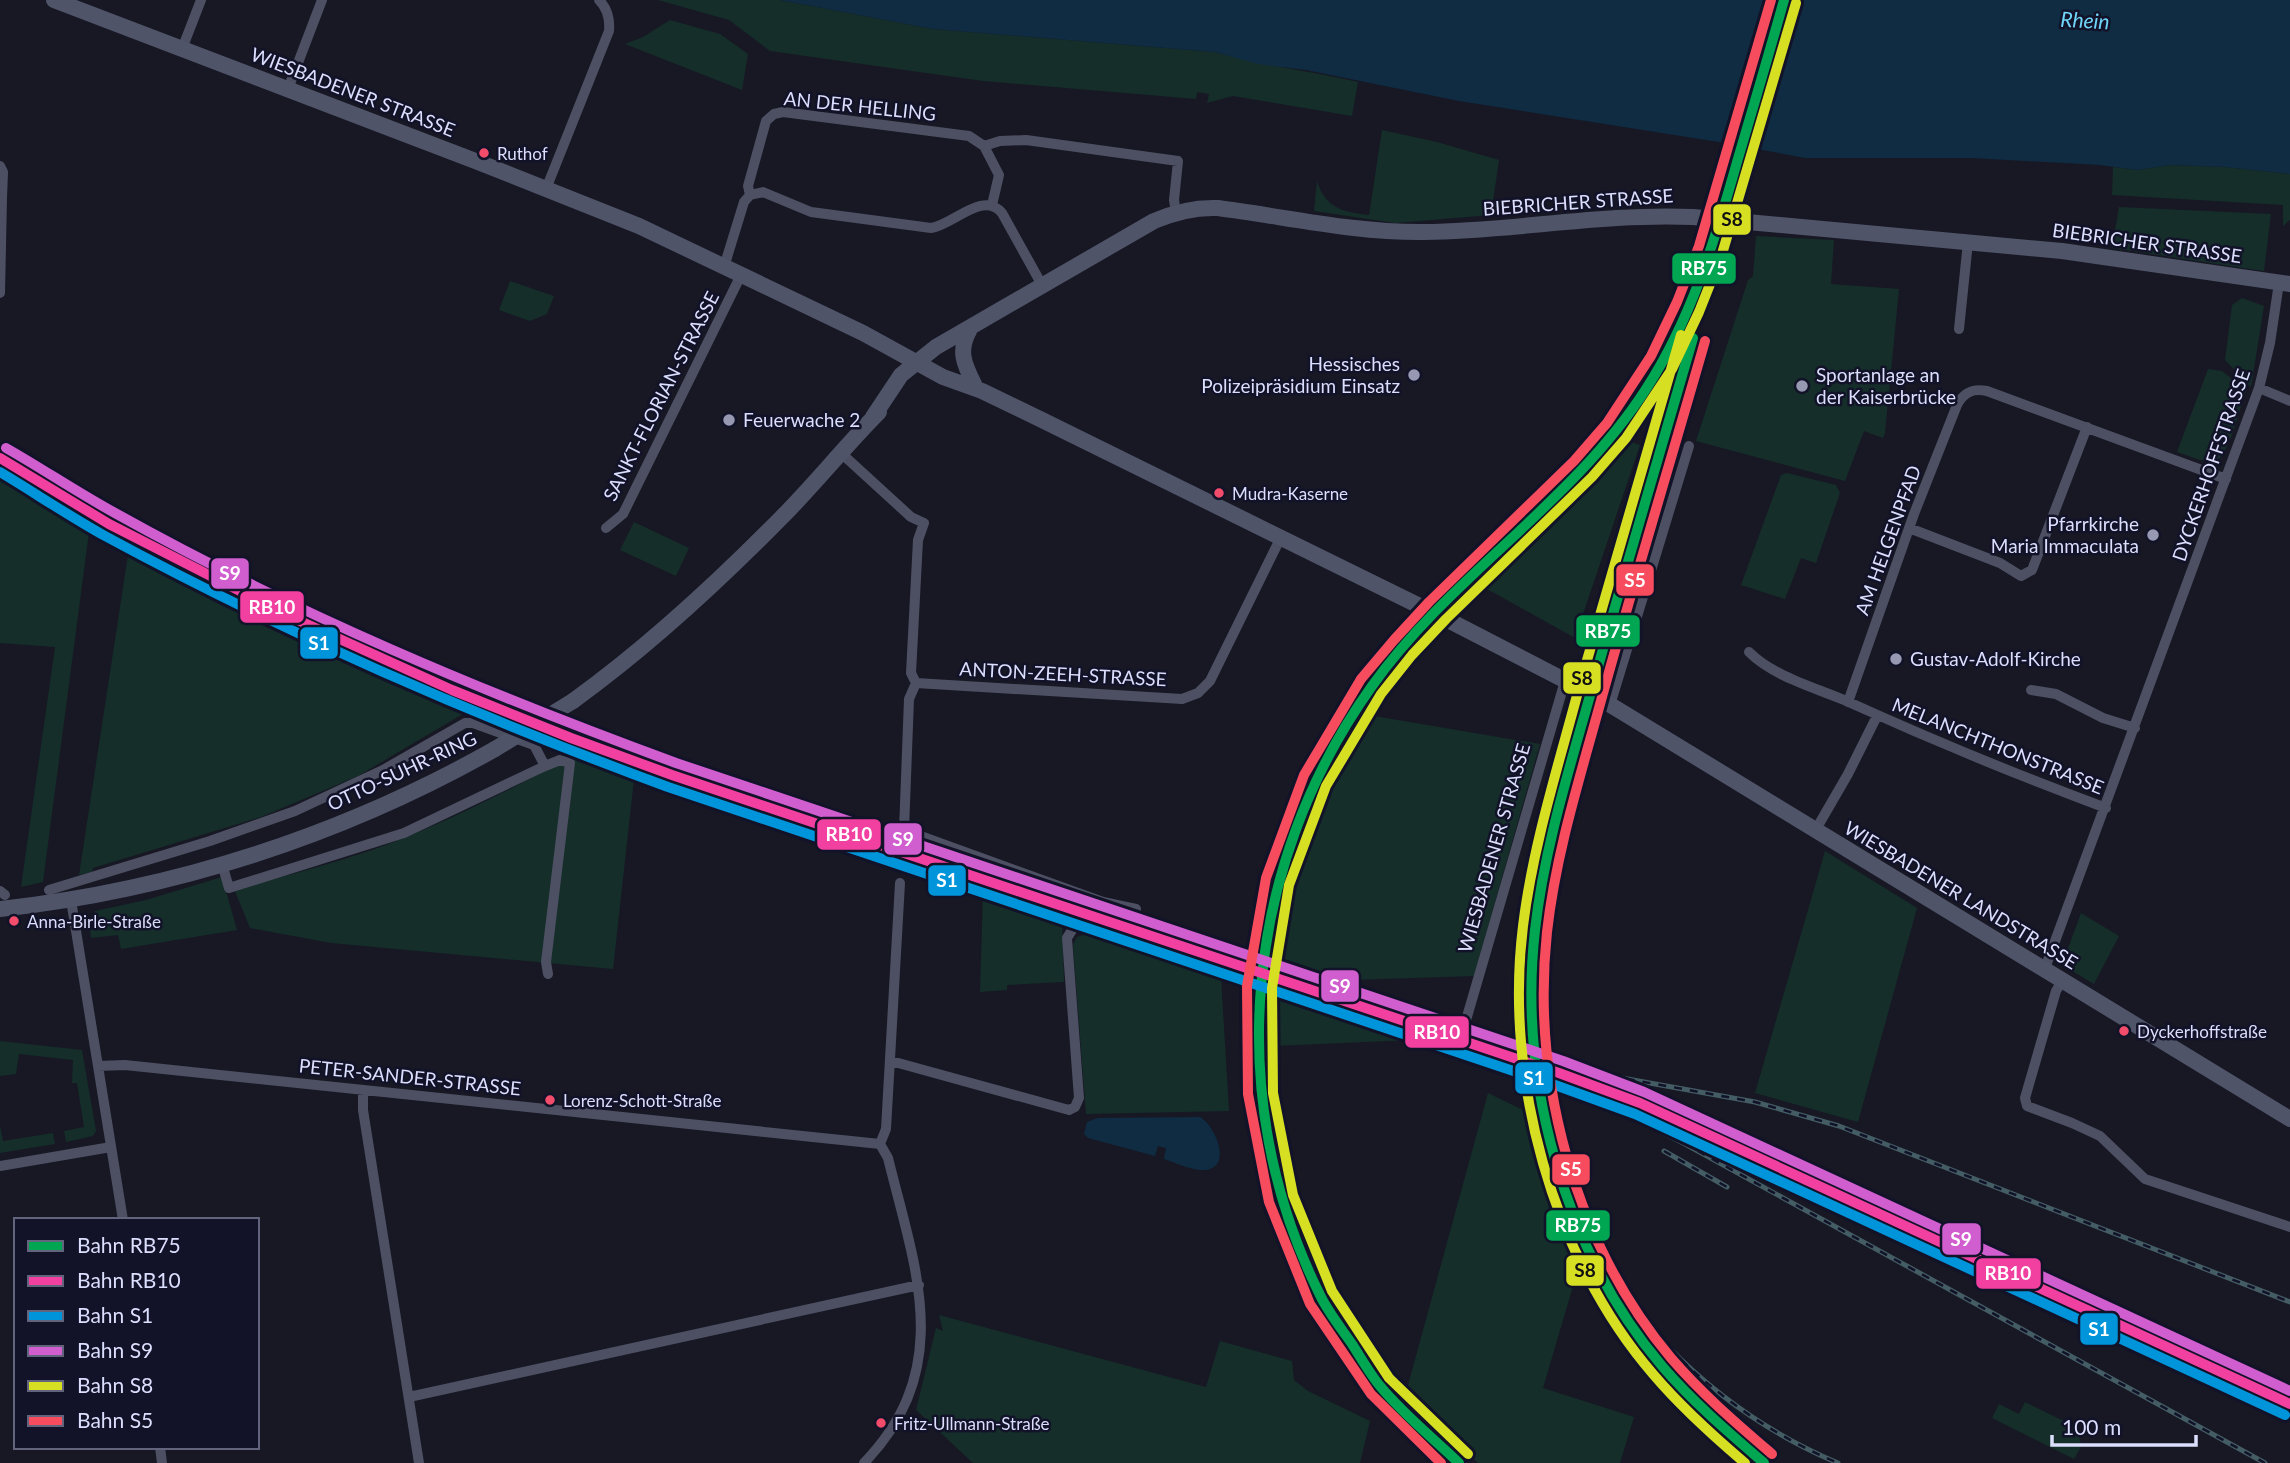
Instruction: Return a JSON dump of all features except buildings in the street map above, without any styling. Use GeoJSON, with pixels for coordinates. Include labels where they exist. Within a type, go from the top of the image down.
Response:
{"type":"FeatureCollection","features":[{"type":"Feature","properties":{"kind":"street","name":"WIESBADENER STRASSE"},"geometry":{"type":"LineString","coordinates":[[54,0],[639,226],[1281,537],[1604,702]]}},
{"type":"Feature","properties":{"kind":"street"},"geometry":{"type":"LineString","coordinates":[[182,49],[201,0]]}},
{"type":"Feature","properties":{"kind":"street"},"geometry":{"type":"LineString","coordinates":[[288,89],[322,0]]}},
{"type":"Feature","properties":{"kind":"street"},"geometry":{"type":"LineString","coordinates":[[547,189],[609,32],[610,21],[599,0]]}},
{"type":"Feature","properties":{"kind":"street","name":"AN DER HELLING"},"geometry":{"type":"LineString","coordinates":[[724,267],[744,202],[750,195],[748,186],[769,117],[778,113],[969,136],[984,146]]}},
{"type":"Feature","properties":{"kind":"street"},"geometry":{"type":"LineString","coordinates":[[992,205],[999,175],[984,146],[1000,141],[1026,140],[1178,161],[1174,200],[1176,212]]}},
{"type":"Feature","properties":{"kind":"street"},"geometry":{"type":"LineString","coordinates":[[0,166],[3,172],[0,293]]}},
{"type":"Feature","properties":{"kind":"street"},"geometry":{"type":"LineString","coordinates":[[750,195],[763,192],[811,212],[932,228],[939,227],[977,206],[992,205],[1002,214],[1042,285]]}},
{"type":"Feature","properties":{"kind":"street","name":"BIEBRICHER STRASSE"},"geometry":{"type":"LineString","coordinates":[[924,362],[944,342],[1154,221],[1176,212],[1198,208],[1218,208],[1374,231],[1410,232],[1670,216],[2106,256],[2285,283]]}},
{"type":"Feature","properties":{"kind":"street"},"geometry":{"type":"LineString","coordinates":[[1959,330],[1968,242]]}},
{"type":"Feature","properties":{"kind":"street","name":"SANKT-FLORIAN-STRASSE"},"geometry":{"type":"LineString","coordinates":[[606,528],[623,514],[741,275]]}},
{"type":"Feature","properties":{"kind":"street","name":"DYCKERHOFFSTRASSE"},"geometry":{"type":"LineString","coordinates":[[2044,971],[2259,388],[2285,283]]}},
{"type":"Feature","properties":{"kind":"street"},"geometry":{"type":"LineString","coordinates":[[975,326],[963,345],[962,357],[978,388]]}},
{"type":"Feature","properties":{"kind":"street","name":"WIESBADENER STRASSE"},"geometry":{"type":"LineString","coordinates":[[863,333],[888,338],[924,362]]}},
{"type":"Feature","properties":{"kind":"street"},"geometry":{"type":"LineString","coordinates":[[887,346],[897,364],[896,383]]}},
{"type":"Feature","properties":{"kind":"street","name":"OTTO-SUHR-RING"},"geometry":{"type":"LineString","coordinates":[[873,417],[896,383],[924,362]]}},
{"type":"Feature","properties":{"kind":"street","name":"OTTO-SUHR-RING"},"geometry":{"type":"LineString","coordinates":[[2,898],[71,900],[131,889],[222,864],[296,841],[353,819],[424,788],[495,749],[573,701],[651,641],[783,516],[924,362]]}},
{"type":"Feature","properties":{"kind":"street"},"geometry":{"type":"LineString","coordinates":[[2259,388],[2290,401]]}},
{"type":"Feature","properties":{"kind":"street","name":"AM HELGENPFAD"},"geometry":{"type":"LineString","coordinates":[[1848,702],[1909,528],[1957,405],[1966,393],[1979,389],[1987,391],[2087,427]]}},
{"type":"Feature","properties":{"kind":"street"},"geometry":{"type":"LineString","coordinates":[[1909,528],[2000,563],[2021,576],[2032,570],[2087,427],[2226,479]]}},
{"type":"Feature","properties":{"kind":"street"},"geometry":{"type":"LineString","coordinates":[[1604,702],[1689,446]]}},
{"type":"Feature","properties":{"kind":"street"},"geometry":{"type":"LineString","coordinates":[[841,453],[911,517],[924,523],[918,540],[911,673],[916,683],[909,699],[904,830],[1103,902],[1136,909]]}},
{"type":"Feature","properties":{"kind":"street","name":"ANTON-ZEEH-STRASSE"},"geometry":{"type":"LineString","coordinates":[[916,683],[1182,699],[1198,693],[1210,681],[1281,537]]}},
{"type":"Feature","properties":{"kind":"street","name":"MELANCHTHONSTRASSE"},"geometry":{"type":"LineString","coordinates":[[1749,652],[1768,667],[1877,716],[1992,766],[2106,808]]}},
{"type":"Feature","properties":{"kind":"street","name":"WIESBADENER STRASSE"},"geometry":{"type":"LineString","coordinates":[[1464,1027],[1565,681]]}},
{"type":"Feature","properties":{"kind":"street"},"geometry":{"type":"LineString","coordinates":[[2031,690],[2056,694],[2103,718],[2135,728]]}},
{"type":"Feature","properties":{"kind":"street","name":"WIESBADENER LANDSTRASSE"},"geometry":{"type":"LineString","coordinates":[[1604,702],[2290,1119]]}},
{"type":"Feature","properties":{"kind":"street","name":"MELANCHTHONSTRASSE"},"geometry":{"type":"LineString","coordinates":[[1815,831],[1877,716]]}},
{"type":"Feature","properties":{"kind":"street"},"geometry":{"type":"LineString","coordinates":[[49,890],[199,845],[295,811],[383,770],[465,723],[473,723],[534,745],[545,766]]}},
{"type":"Feature","properties":{"kind":"street"},"geometry":{"type":"LineString","coordinates":[[222,864],[229,888],[404,833],[545,766],[560,760],[570,763],[546,962],[548,974]]}},
{"type":"Feature","properties":{"kind":"street"},"geometry":{"type":"LineString","coordinates":[[864,1463],[888,1433],[910,1392],[923,1330],[919,1285],[888,1158],[880,1144],[886,1129],[900,883]]}},
{"type":"Feature","properties":{"kind":"street"},"geometry":{"type":"LineString","coordinates":[[71,900],[123,1218]]}},
{"type":"Feature","properties":{"kind":"street"},"geometry":{"type":"LineString","coordinates":[[891,1060],[1069,1110],[1075,1107],[1079,1098],[1067,938],[1072,930]]}},
{"type":"Feature","properties":{"kind":"street"},"geometry":{"type":"LineString","coordinates":[[2062,981],[2056,991],[2025,1097],[2027,1106],[2072,1122],[2100,1136],[2145,1179],[2290,1227]]}},
{"type":"Feature","properties":{"kind":"street","name":"PETER-SANDER-STRASSE"},"geometry":{"type":"LineString","coordinates":[[98,1066],[125,1065],[880,1144]]}},
{"type":"Feature","properties":{"kind":"street"},"geometry":{"type":"LineString","coordinates":[[363,1090],[363,1110],[419,1463]]}},
{"type":"Feature","properties":{"kind":"street"},"geometry":{"type":"LineString","coordinates":[[0,1166],[111,1147]]}},
{"type":"Feature","properties":{"kind":"street"},"geometry":{"type":"LineString","coordinates":[[409,1397],[919,1285]]}},
{"type":"Feature","properties":{"kind":"green space"},"geometry":{"type":"Polygon","coordinates":[[[658,0],[780,0],[933,29],[1215,52],[1358,82],[1352,116],[1233,96],[1207,103],[1209,94],[1197,92],[1196,99],[983,81],[770,51],[729,20],[658,0]]]}},
{"type":"Feature","properties":{"kind":"green space"},"geometry":{"type":"Polygon","coordinates":[[[670,20],[720,34],[748,54],[742,90],[625,44],[643,37],[670,20]]]}},
{"type":"Feature","properties":{"kind":"green space"},"geometry":{"type":"Polygon","coordinates":[[[1382,130],[1499,160],[1491,215],[1395,223],[1314,211],[1317,181],[1325,197],[1336,207],[1369,215],[1382,130]]]}},
{"type":"Feature","properties":{"kind":"green space"},"geometry":{"type":"Polygon","coordinates":[[[2170,165],[2225,167],[2290,174],[2290,220],[2283,226],[2283,205],[2112,195],[2113,167],[2137,170],[2170,165]]]}},
{"type":"Feature","properties":{"kind":"green space"},"geometry":{"type":"Polygon","coordinates":[[[2119,207],[2271,214],[2264,271],[2112,248],[2119,207]]]}},
{"type":"Feature","properties":{"kind":"green space","name":"Sportanlage an der Kaiserbrücke"},"geometry":{"type":"Polygon","coordinates":[[[1756,236],[1834,240],[1831,284],[1899,289],[1885,433],[1883,438],[1864,431],[1845,481],[1696,441],[1748,280],[1753,276],[1756,236]]]}},
{"type":"Feature","properties":{"kind":"green space"},"geometry":{"type":"Polygon","coordinates":[[[510,281],[554,296],[547,314],[530,321],[499,310],[510,281]]]}},
{"type":"Feature","properties":{"kind":"green space"},"geometry":{"type":"Polygon","coordinates":[[[2242,298],[2264,306],[2251,387],[2225,360],[2232,305],[2242,298]]]}},
{"type":"Feature","properties":{"kind":"green space"},"geometry":{"type":"Polygon","coordinates":[[[2208,369],[2222,371],[2246,390],[2225,450],[2211,462],[2177,452],[2208,369]]]}},
{"type":"Feature","properties":{"kind":"green space"},"geometry":{"type":"Polygon","coordinates":[[[1623,439],[1640,445],[1575,638],[1480,585],[1623,439]]]}},
{"type":"Feature","properties":{"kind":"green space"},"geometry":{"type":"Polygon","coordinates":[[[1787,473],[1836,485],[1840,493],[1816,563],[1801,558],[1785,599],[1741,585],[1781,475],[1787,473]]]}},
{"type":"Feature","properties":{"kind":"green space"},"geometry":{"type":"Polygon","coordinates":[[[0,477],[89,532],[43,882],[21,887],[55,647],[0,643],[0,477]]]}},
{"type":"Feature","properties":{"kind":"green space"},"geometry":{"type":"Polygon","coordinates":[[[634,522],[689,548],[676,576],[620,550],[634,522]]]}},
{"type":"Feature","properties":{"kind":"green space"},"geometry":{"type":"Polygon","coordinates":[[[128,555],[279,625],[473,708],[358,776],[261,817],[93,868],[92,872],[79,875],[128,555]]]}},
{"type":"Feature","properties":{"kind":"green space"},"geometry":{"type":"Polygon","coordinates":[[[1374,716],[1540,744],[1474,976],[1319,981],[1275,966],[1280,926],[1292,879],[1310,829],[1331,780],[1374,716]]]}},
{"type":"Feature","properties":{"kind":"green space"},"geometry":{"type":"Polygon","coordinates":[[[569,758],[634,779],[613,969],[331,943],[250,928],[234,889],[379,848],[485,802],[569,758]]]}},
{"type":"Feature","properties":{"kind":"green space"},"geometry":{"type":"Polygon","coordinates":[[[1825,851],[1917,908],[1858,1122],[1755,1093],[1825,851]]]}},
{"type":"Feature","properties":{"kind":"green space"},"geometry":{"type":"Polygon","coordinates":[[[222,877],[237,930],[121,949],[118,935],[91,938],[89,921],[95,911],[146,900],[222,877]]]}},
{"type":"Feature","properties":{"kind":"green space"},"geometry":{"type":"Polygon","coordinates":[[[983,892],[1062,918],[1064,982],[1007,985],[1007,990],[980,992],[983,892]]]}},
{"type":"Feature","properties":{"kind":"green space"},"geometry":{"type":"Polygon","coordinates":[[[2081,913],[2119,936],[2094,984],[2062,965],[2081,913]]]}},
{"type":"Feature","properties":{"kind":"green space"},"geometry":{"type":"Polygon","coordinates":[[[1086,934],[1221,977],[1229,1111],[1086,1114],[1073,945],[1077,937],[1086,934]]]}},
{"type":"Feature","properties":{"kind":"green space"},"geometry":{"type":"Polygon","coordinates":[[[1274,997],[1413,1040],[1273,1046],[1274,997]]]}},
{"type":"Feature","properties":{"kind":"green space"},"geometry":{"type":"Polygon","coordinates":[[[0,1041],[82,1050],[96,1131],[93,1136],[66,1142],[64,1131],[84,1127],[77,1083],[72,1083],[73,1060],[19,1054],[16,1074],[0,1076],[0,1041]]]}},
{"type":"Feature","properties":{"kind":"green space"},"geometry":{"type":"Polygon","coordinates":[[[1488,1093],[1523,1110],[1539,1176],[1581,1266],[1543,1388],[1634,1417],[1620,1463],[1478,1463],[1405,1396],[1488,1093]]]}},
{"type":"Feature","properties":{"kind":"green space"},"geometry":{"type":"Polygon","coordinates":[[[0,1125],[3,1141],[53,1133],[55,1144],[0,1153],[0,1125]]]}},
{"type":"Feature","properties":{"kind":"green space"},"geometry":{"type":"Polygon","coordinates":[[[939,1315],[1206,1387],[1220,1341],[1292,1361],[1294,1380],[1308,1391],[1370,1421],[1360,1463],[973,1463],[916,1410],[936,1328],[943,1331],[939,1315]]]}},
{"type":"Feature","properties":{"kind":"green space"},"geometry":{"type":"Polygon","coordinates":[[[2025,1402],[2078,1428],[2081,1447],[2074,1459],[1992,1418],[1999,1404],[2019,1414],[2025,1402]]]}},
{"type":"Feature","properties":{"kind":"water","name":"Rhein"},"geometry":{"type":"Polygon","coordinates":[[[780,0],[2290,0],[2290,174],[2225,167],[2170,165],[2137,170],[2100,165],[1971,158],[1805,158],[1459,101],[1306,70],[1258,64],[1215,52],[933,29],[780,0]]]}},
{"type":"Feature","properties":{"kind":"water"},"geometry":{"type":"Polygon","coordinates":[[[1200,1117],[1210,1127],[1220,1150],[1217,1164],[1207,1170],[1164,1159],[1166,1148],[1158,1146],[1155,1156],[1088,1138],[1084,1134],[1087,1122],[1098,1118],[1200,1117]]]}},
{"type":"Feature","properties":{"kind":"pier"},"geometry":{"type":"Polygon","coordinates":[[[1779,0],[1795,0],[1751,151],[1736,148],[1779,0]]]}},
{"type":"Feature","properties":{"kind":"railway"},"geometry":{"type":"LineString","coordinates":[[1471,1043],[1561,1067],[1755,1102],[1839,1126],[2290,1302]]}},
{"type":"Feature","properties":{"kind":"railway"},"geometry":{"type":"LineString","coordinates":[[1510,1062],[1592,1096],[1685,1144],[2265,1463]]}},
{"type":"Feature","properties":{"kind":"railway"},"geometry":{"type":"LineString","coordinates":[[1664,1151],[1727,1187]]}},
{"type":"Feature","properties":{"kind":"railway"},"geometry":{"type":"LineString","coordinates":[[1559,1175],[1580,1222],[1605,1267],[1635,1309],[1669,1348],[1747,1414],[1838,1463]]}},
{"type":"Feature","properties":{"kind":"rail line","name":"S5"},"geometry":{"type":"LineString","coordinates":[[1441,1463],[1371,1394],[1310,1304],[1269,1202],[1248,1094],[1247,986],[1266,878],[1304,775],[1361,679],[1429,602],[1574,461],[1607,423],[1651,356],[1677,302],[1699,246],[1771,0]]}},
{"type":"Feature","properties":{"kind":"rail line","name":"RB75"},"geometry":{"type":"LineString","coordinates":[[1459,1463],[1398,1406],[1373,1376],[1323,1301],[1289,1220],[1269,1142],[1260,1063],[1261,984],[1273,905],[1296,829],[1329,755],[1372,686],[1403,646],[1437,609],[1583,468],[1616,430],[1662,363],[1689,307],[1710,250],[1784,0]]}},
{"type":"Feature","properties":{"kind":"rail line","name":"S8"},"geometry":{"type":"LineString","coordinates":[[1468,1454],[1389,1378],[1332,1291],[1293,1195],[1273,1093],[1272,988],[1289,885],[1326,786],[1381,694],[1412,655],[1446,619],[1592,477],[1626,438],[1672,369],[1722,254],[1796,3]]}},
{"type":"Feature","properties":{"kind":"rail line","name":"S8"},"geometry":{"type":"LineString","coordinates":[[1681,335],[1579,688],[1540,836],[1523,926],[1519,984],[1521,1044],[1529,1104],[1543,1163],[1562,1221],[1587,1276],[1618,1327],[1653,1374],[1697,1420],[1745,1463]]}},
{"type":"Feature","properties":{"kind":"rail line","name":"RB75"},"geometry":{"type":"LineString","coordinates":[[1693,338],[1603,647],[1544,870],[1535,930],[1532,987],[1534,1045],[1542,1103],[1555,1161],[1574,1217],[1598,1270],[1628,1320],[1662,1366],[1698,1404],[1764,1463]]}},
{"type":"Feature","properties":{"kind":"rail line","name":"S5"},"geometry":{"type":"LineString","coordinates":[[1705,341],[1563,843],[1547,932],[1544,988],[1546,1045],[1554,1102],[1567,1158],[1585,1212],[1609,1264],[1637,1313],[1671,1358],[1707,1396],[1772,1454]]}},
{"type":"Feature","properties":{"kind":"rail line","name":"S9"},"geometry":{"type":"LineString","coordinates":[[6,448],[183,550],[321,618],[462,680],[676,763],[1563,1061],[1644,1092],[2290,1391]]}},
{"type":"Feature","properties":{"kind":"rail line","name":"RB10"},"geometry":{"type":"LineString","coordinates":[[0,458],[109,524],[289,616],[452,690],[672,775],[1559,1073],[1640,1103],[2290,1404]]}},
{"type":"Feature","properties":{"kind":"rail line","name":"S1"},"geometry":{"type":"LineString","coordinates":[[0,472],[92,528],[242,607],[382,672],[524,732],[668,787],[1635,1114],[2285,1415]]}},
{"type":"Feature","properties":{"kind":"place","name":"Ruthof"},"geometry":{"type":"Point","coordinates":[484,153]}},
{"type":"Feature","properties":{"kind":"place","name":"Hessisches Polizeipräsidium Einsatz"},"geometry":{"type":"Point","coordinates":[1414,375]}},
{"type":"Feature","properties":{"kind":"place","name":"Sportanlage an der Kaiserbrücke"},"geometry":{"type":"Point","coordinates":[1802,386]}},
{"type":"Feature","properties":{"kind":"place","name":"Feuerwache 2"},"geometry":{"type":"Point","coordinates":[729,420]}},
{"type":"Feature","properties":{"kind":"place","name":"Mudra-Kaserne"},"geometry":{"type":"Point","coordinates":[1219,493]}},
{"type":"Feature","properties":{"kind":"place","name":"Pfarrkirche Maria Immaculata"},"geometry":{"type":"Point","coordinates":[2153,535]}},
{"type":"Feature","properties":{"kind":"place","name":"Gustav-Adolf-Kirche"},"geometry":{"type":"Point","coordinates":[1896,659]}},
{"type":"Feature","properties":{"kind":"place","name":"Anna-Birle-Straße"},"geometry":{"type":"Point","coordinates":[14,921]}},
{"type":"Feature","properties":{"kind":"place","name":"Dyckerhoffstraße"},"geometry":{"type":"Point","coordinates":[2124,1031]}},
{"type":"Feature","properties":{"kind":"place","name":"Lorenz-Schott-Straße"},"geometry":{"type":"Point","coordinates":[550,1100]}},
{"type":"Feature","properties":{"kind":"place","name":"Fritz-Ullmann-Straße"},"geometry":{"type":"Point","coordinates":[881,1423]}}]}
